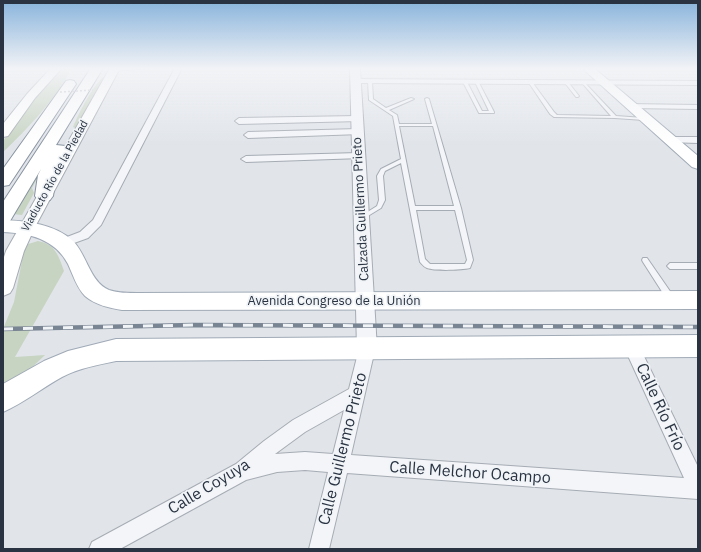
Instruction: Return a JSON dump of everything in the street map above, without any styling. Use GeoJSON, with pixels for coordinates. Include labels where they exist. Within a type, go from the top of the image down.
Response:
{"type":"FeatureCollection","features":[{"type":"Feature","properties":{"kind":"highway","name":"Viaducto Río de la Piedad"},"geometry":{"type":"LineString","coordinates":[[3,217],[66,94]]}},
{"type":"Feature","properties":{"kind":"highway","name":"Viaducto Río de la Piedad"},"geometry":{"type":"LineString","coordinates":[[3,181],[64,99],[77,94]]}},
{"type":"Feature","properties":{"kind":"highway"},"geometry":{"type":"LineString","coordinates":[[3,158],[64,99],[76,112],[76,118],[47,175],[44,196]]}},
{"type":"Feature","properties":{"kind":"main road"},"geometry":{"type":"LineString","coordinates":[[3,133],[32,94]]}},
{"type":"Feature","properties":{"kind":"main road","name":"Viaducto Río de la Piedad"},"geometry":{"type":"LineString","coordinates":[[3,288],[15,250],[99,94]]}},
{"type":"Feature","properties":{"kind":"main road"},"geometry":{"type":"LineString","coordinates":[[616,94],[698,164]]}},
{"type":"Feature","properties":{"kind":"main road","name":"Avenida Congreso de la Unión"},"geometry":{"type":"LineString","coordinates":[[3,226],[27,227],[50,235],[63,242],[70,250],[86,282],[97,294],[112,299],[137,302],[698,300]]}},
{"type":"Feature","properties":{"kind":"main road"},"geometry":{"type":"LineString","coordinates":[[5,400],[53,369],[76,359],[116,350],[698,346]]}},
{"type":"Feature","properties":{"kind":"street"},"geometry":{"type":"LineString","coordinates":[[63,242],[84,235],[98,222],[165,94]]}},
{"type":"Feature","properties":{"kind":"street","name":"Calzada Guillermo Prieto"},"geometry":{"type":"LineString","coordinates":[[356,94],[367,349]]}},
{"type":"Feature","properties":{"kind":"street"},"geometry":{"type":"LineString","coordinates":[[630,106],[698,107]]}},
{"type":"Feature","properties":{"kind":"street"},"geometry":{"type":"LineString","coordinates":[[239,121],[357,119]]}},
{"type":"Feature","properties":{"kind":"street"},"geometry":{"type":"LineString","coordinates":[[248,135],[358,132]]}},
{"type":"Feature","properties":{"kind":"street"},"geometry":{"type":"LineString","coordinates":[[669,140],[698,140]]}},
{"type":"Feature","properties":{"kind":"street"},"geometry":{"type":"LineString","coordinates":[[246,158],[359,156]]}},
{"type":"Feature","properties":{"kind":"street","name":"Calle Río Frío"},"geometry":{"type":"LineString","coordinates":[[632,347],[698,488]]}},
{"type":"Feature","properties":{"kind":"street","name":"Calle Guillermo Prieto"},"geometry":{"type":"LineString","coordinates":[[319,549],[367,349]]}},
{"type":"Feature","properties":{"kind":"street","name":"Calle Coyuya"},"geometry":{"type":"LineString","coordinates":[[99,549],[243,471],[270,447],[299,426],[356,394]]}},
{"type":"Feature","properties":{"kind":"street","name":"Calle Melchor Ocampo"},"geometry":{"type":"LineString","coordinates":[[243,471],[277,463],[305,461],[698,488]]}},
{"type":"Feature","properties":{"kind":"lane"},"geometry":{"type":"LineString","coordinates":[[371,94],[371,100],[374,103],[387,109],[395,115],[424,264],[433,267],[464,267],[470,263],[458,208],[427,99]]}},
{"type":"Feature","properties":{"kind":"lane"},"geometry":{"type":"LineString","coordinates":[[471,94],[480,112],[492,112],[483,94]]}},
{"type":"Feature","properties":{"kind":"lane"},"geometry":{"type":"LineString","coordinates":[[539,94],[554,115],[615,116],[644,119]]}},
{"type":"Feature","properties":{"kind":"lane"},"geometry":{"type":"LineString","coordinates":[[594,94],[615,116]]}},
{"type":"Feature","properties":{"kind":"lane"},"geometry":{"type":"LineString","coordinates":[[387,109],[412,100]]}},
{"type":"Feature","properties":{"kind":"lane"},"geometry":{"type":"LineString","coordinates":[[398,125],[435,125]]}},
{"type":"Feature","properties":{"kind":"lane"},"geometry":{"type":"LineString","coordinates":[[362,218],[379,207],[382,200],[380,176],[383,170],[404,159]]}},
{"type":"Feature","properties":{"kind":"lane"},"geometry":{"type":"LineString","coordinates":[[413,208],[458,208]]}},
{"type":"Feature","properties":{"kind":"lane"},"geometry":{"type":"LineString","coordinates":[[645,260],[672,300]]}},
{"type":"Feature","properties":{"kind":"lane"},"geometry":{"type":"LineString","coordinates":[[670,266],[698,266]]}},
{"type":"Feature","properties":{"kind":"path"},"geometry":{"type":"LineString","coordinates":[[64,99],[77,94]]}},
{"type":"Feature","properties":{"kind":"green space"},"geometry":{"type":"Polygon","coordinates":[[[37,94],[56,94],[22,134],[3,152],[3,141],[37,94]]]}},
{"type":"Feature","properties":{"kind":"green space"},"geometry":{"type":"Polygon","coordinates":[[[90,94],[96,94],[75,128],[73,127],[83,105],[90,94]]]}},
{"type":"Feature","properties":{"kind":"green space"},"geometry":{"type":"Polygon","coordinates":[[[48,156],[47,161],[32,188],[34,193],[22,215],[12,214],[48,156]]]}},
{"type":"Feature","properties":{"kind":"green space"},"geometry":{"type":"Polygon","coordinates":[[[38,241],[49,245],[56,252],[64,271],[15,357],[45,355],[24,375],[3,387],[3,329],[14,302],[25,245],[38,241]]]}},
{"type":"Feature","properties":{"kind":"railway"},"geometry":{"type":"LineString","coordinates":[[3,329],[193,325],[698,327]]}}]}
